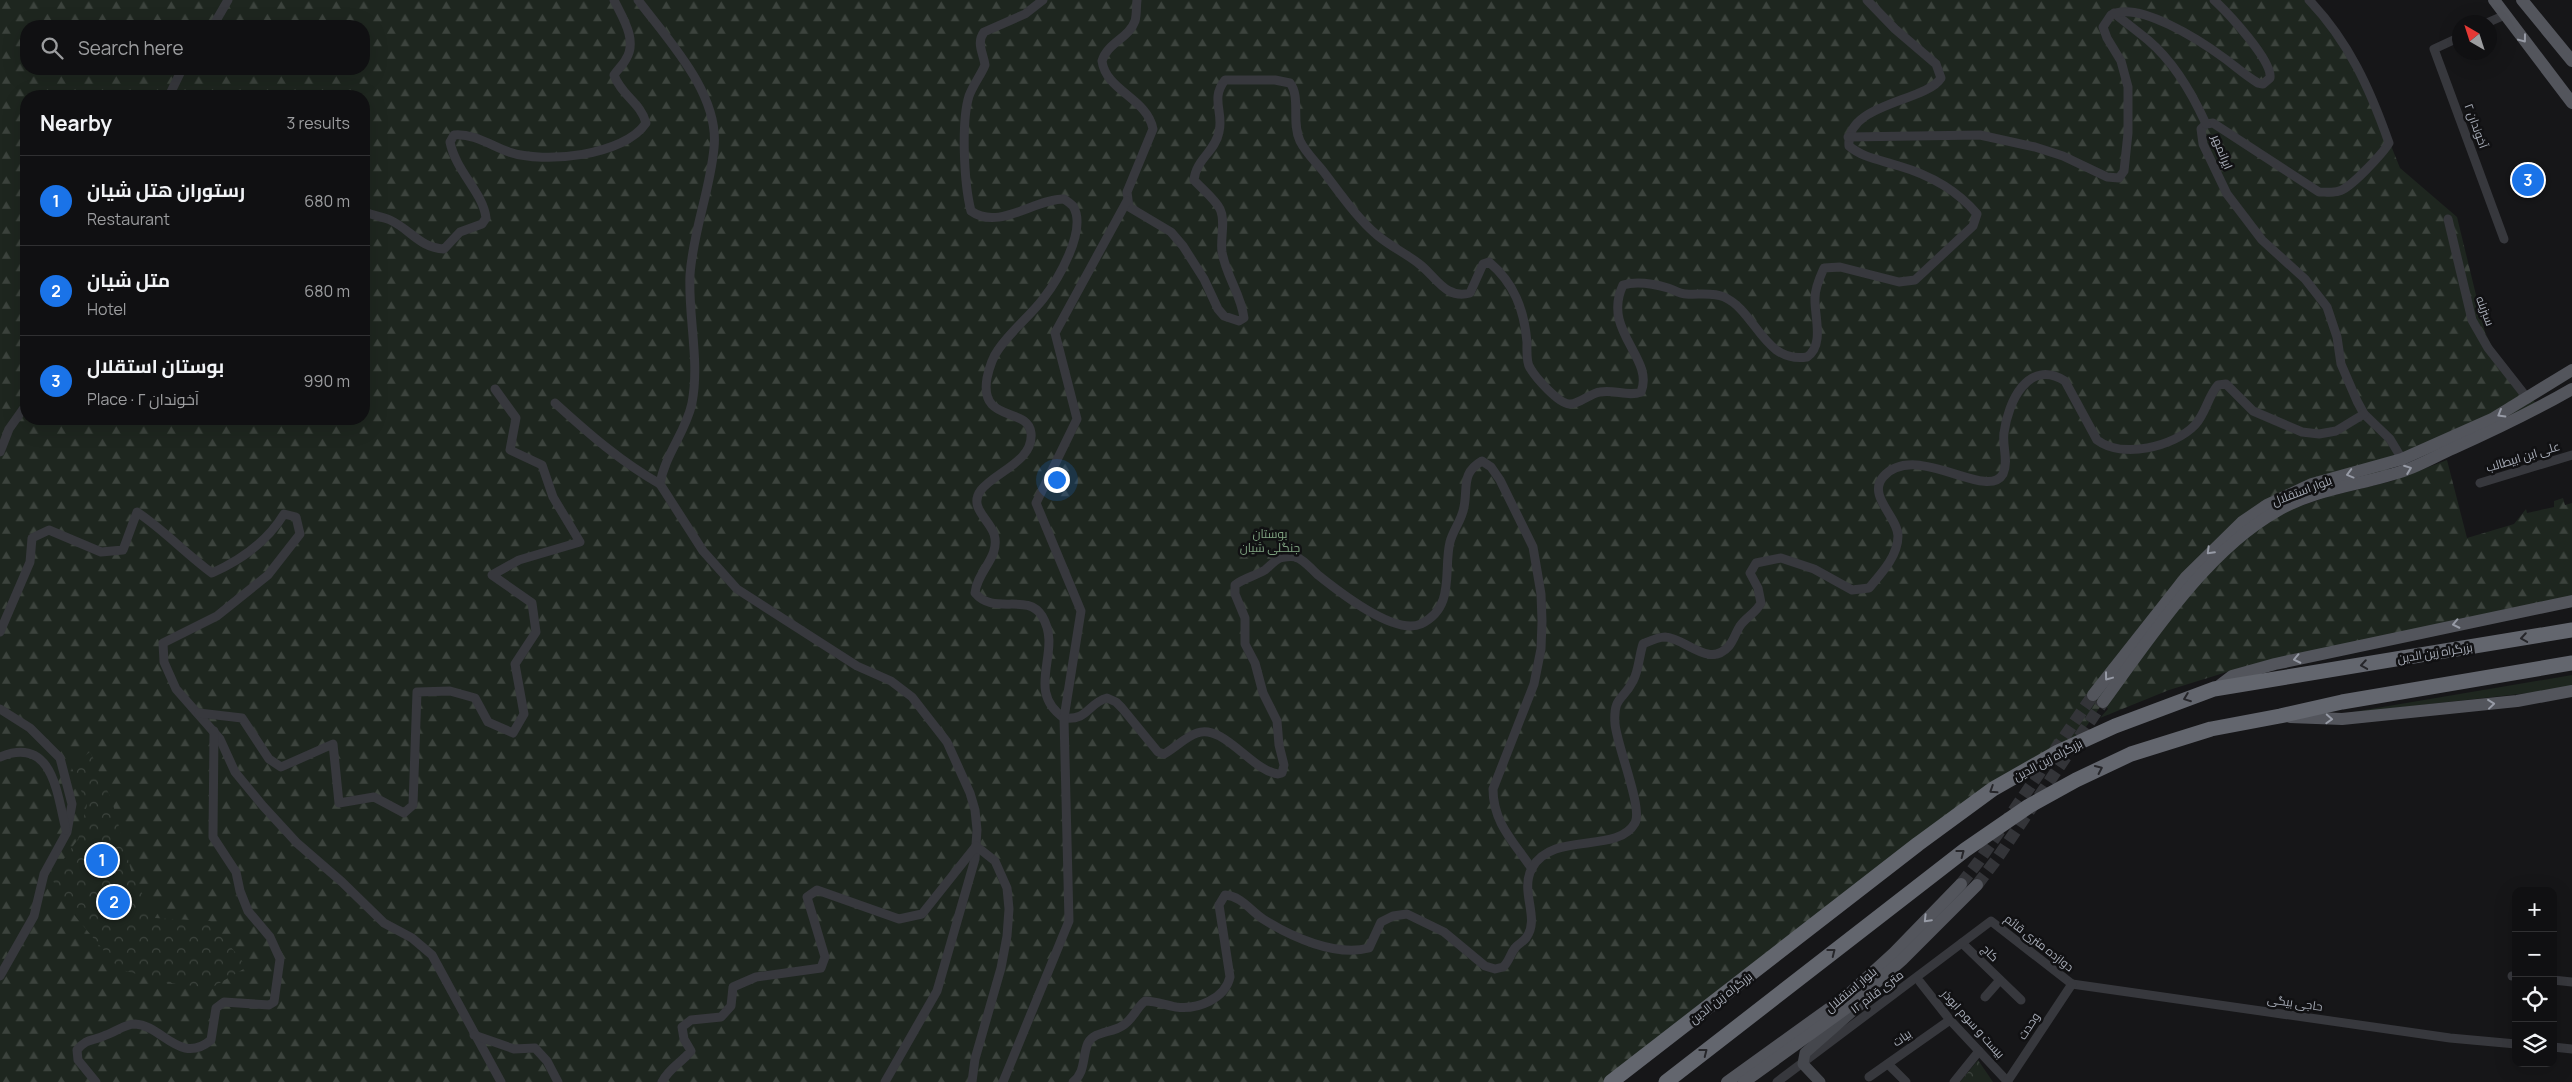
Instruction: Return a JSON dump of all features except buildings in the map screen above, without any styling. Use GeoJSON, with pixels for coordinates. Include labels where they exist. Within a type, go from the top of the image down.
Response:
{"type":"FeatureCollection","features":[{"type":"Feature","properties":{"kind":"highway","name":"بزرگراه زین الدین"},"geometry":{"type":"LineString","coordinates":[[1611,1082],[1918,844],[1993,789],[2058,752],[2114,726],[2214,689],[2572,630]]}},
{"type":"Feature","properties":{"kind":"highway"},"geometry":{"type":"LineString","coordinates":[[1666,1082],[1958,855],[2029,806],[2076,780],[2131,754],[2211,729],[2342,702],[2572,663]]}},
{"type":"Feature","properties":{"kind":"main road"},"geometry":{"type":"LineString","coordinates":[[2494,0],[2572,103]]}},
{"type":"Feature","properties":{"kind":"main road"},"geometry":{"type":"LineString","coordinates":[[2522,0],[2571,59]]}},
{"type":"Feature","properties":{"kind":"main road","name":"بلوار استقلال"},"geometry":{"type":"LineString","coordinates":[[2572,370],[2528,399],[2492,419],[2402,460],[2295,491],[2267,504],[2242,522],[2186,576],[2098,699],[2202,575],[2251,528],[2297,501],[2406,470],[2499,428],[2572,389]]}},
{"type":"Feature","properties":{"kind":"main road"},"geometry":{"type":"LineString","coordinates":[[2214,689],[2232,676],[2275,664],[2572,601]]}},
{"type":"Feature","properties":{"kind":"main road"},"geometry":{"type":"LineString","coordinates":[[2280,716],[2342,719],[2517,701],[2572,692]]}},
{"type":"Feature","properties":{"kind":"main road","name":"بلوار استقلال"},"geometry":{"type":"LineString","coordinates":[[1727,1082],[1848,995],[1894,954],[1961,884]]}},
{"type":"Feature","properties":{"kind":"main road","name":"بلوار استقلال"},"geometry":{"type":"LineString","coordinates":[[1744,1082],[1852,1004],[1977,886]]}},
{"type":"Feature","properties":{"kind":"main road"},"geometry":{"type":"LineString","coordinates":[[1820,1082],[1803,1064],[1805,1053],[1862,1003],[1887,973]]}},
{"type":"Feature","properties":{"kind":"street"},"geometry":{"type":"LineString","coordinates":[[216,20],[228,0]]}},
{"type":"Feature","properties":{"kind":"street"},"geometry":{"type":"LineString","coordinates":[[370,214],[389,220],[417,241],[434,249],[444,249],[460,232],[482,224],[486,218],[485,207],[466,180],[452,153],[450,142],[454,135],[463,134],[510,152],[560,158],[600,150],[639,134],[646,123],[643,112],[622,90],[614,75],[627,58],[631,44],[627,27],[614,0]]}},
{"type":"Feature","properties":{"kind":"street"},"geometry":{"type":"LineString","coordinates":[[638,0],[675,46],[701,87],[708,106],[715,147],[690,275],[694,374],[692,404],[681,432],[663,466],[660,484]]}},
{"type":"Feature","properties":{"kind":"street"},"geometry":{"type":"LineString","coordinates":[[1043,0],[1025,14],[984,32],[980,38],[980,44],[985,65],[970,93],[966,110],[966,192],[970,211],[979,217],[992,218],[1018,212],[1054,199],[1064,199],[1073,206],[1077,222],[1073,248],[1058,275],[1044,298],[997,351],[989,369],[986,385],[988,400],[1000,412],[1024,420],[1031,430],[1032,438],[1023,454],[1005,473],[981,490],[977,499],[979,510],[994,533],[995,547],[993,556],[976,583],[975,593],[984,602],[1036,608],[1042,616],[1050,640],[1043,686],[1049,703],[1064,718],[1078,718],[1107,698],[1122,708],[1158,752],[1164,754],[1178,747],[1196,733],[1204,731],[1218,735],[1271,774],[1282,773],[1284,765],[1279,745],[1277,721],[1262,692],[1254,663],[1245,644],[1245,618],[1235,594],[1235,586],[1242,579],[1264,570],[1280,558],[1294,556],[1306,563],[1351,602],[1394,622],[1408,626],[1421,624],[1436,612],[1448,587],[1450,543],[1464,508],[1466,480],[1472,467],[1482,461],[1491,467],[1500,480],[1533,547],[1541,594],[1541,650],[1534,684],[1493,790],[1493,804],[1498,821],[1532,869]]}},
{"type":"Feature","properties":{"kind":"street"},"geometry":{"type":"LineString","coordinates":[[1137,0],[1135,23],[1130,30],[1110,46],[1102,62],[1106,75],[1136,102],[1151,121],[1152,129],[1127,192],[1127,201],[1129,207],[1136,214],[1171,232],[1183,246],[1204,279],[1218,309],[1224,316],[1239,321],[1244,318],[1240,297],[1227,272],[1222,253],[1222,216],[1219,207],[1194,180],[1195,169],[1217,141],[1220,129],[1216,102],[1225,80],[1275,80],[1290,83],[1294,88],[1296,100],[1295,124],[1308,156],[1377,235],[1419,263],[1441,286],[1457,295],[1470,293],[1483,264],[1489,262],[1498,268],[1512,287],[1523,314],[1529,367],[1560,401],[1568,404],[1575,404],[1591,394],[1601,391],[1635,395],[1641,392],[1645,384],[1644,374],[1625,337],[1617,315],[1618,300],[1623,285],[1640,282],[1681,293],[1725,297],[1773,348],[1795,358],[1807,357],[1813,353],[1816,347],[1817,310],[1814,298],[1824,268],[1840,267],[1899,282],[1915,280],[1973,226],[1976,214],[1965,199],[1954,190],[1920,173],[1858,154],[1849,146],[1848,137],[1863,119],[1878,109],[1931,88],[1941,78],[1936,64],[1895,29],[1867,0]]}},
{"type":"Feature","properties":{"kind":"street"},"geometry":{"type":"LineString","coordinates":[[1848,137],[1980,135],[2034,147],[2063,156],[2107,177],[2119,178],[2124,171],[2129,97],[2121,61],[2107,38],[2104,27],[2105,22],[2114,13],[2135,12],[2164,23],[2210,48],[2253,80],[2263,84],[2267,82],[2271,74],[2269,67],[2240,28],[2214,0]]}},
{"type":"Feature","properties":{"kind":"street","name":"ایرانمهر"},"geometry":{"type":"LineString","coordinates":[[2309,0],[2324,15],[2350,52],[2372,96],[2389,142],[2384,152],[2368,165],[2358,179],[2340,191],[2319,192],[2213,123],[2206,124],[2201,129],[2203,144],[2226,194],[2262,240],[2305,279],[2327,307],[2337,337],[2341,364],[2347,382],[2364,414],[2390,439],[2402,460]]}},
{"type":"Feature","properties":{"kind":"street"},"geometry":{"type":"LineString","coordinates":[[2114,13],[2149,41],[2174,68],[2206,124]]}},
{"type":"Feature","properties":{"kind":"street"},"geometry":{"type":"LineString","coordinates":[[2497,18],[2505,15]]}},
{"type":"Feature","properties":{"kind":"street","name":"آخوندان ۲"},"geometry":{"type":"LineString","coordinates":[[2452,40],[2434,49],[2504,240]]}},
{"type":"Feature","properties":{"kind":"street"},"geometry":{"type":"LineString","coordinates":[[172,90],[179,75]]}},
{"type":"Feature","properties":{"kind":"street"},"geometry":{"type":"LineString","coordinates":[[1003,1082],[1069,921],[1064,718],[1081,611],[1036,503],[1077,419],[1055,333],[1127,201]]}},
{"type":"Feature","properties":{"kind":"street","name":"سبزینه"},"geometry":{"type":"LineString","coordinates":[[2448,219],[2472,320],[2488,348],[2528,399]]}},
{"type":"Feature","properties":{"kind":"street"},"geometry":{"type":"LineString","coordinates":[[1073,1082],[1078,1078],[1088,1042],[1097,1034],[1123,1026],[1132,1018],[1137,1007],[1145,1000],[1178,1007],[1194,1006],[1222,994],[1230,977],[1219,905],[1225,895],[1236,896],[1264,919],[1288,933],[1310,942],[1357,951],[1369,948],[1381,922],[1393,916],[1407,914],[1438,928],[1485,966],[1503,967],[1508,963],[1514,949],[1526,938],[1532,925],[1526,896],[1528,876],[1532,869],[1546,854],[1566,846],[1615,837],[1624,833],[1636,821],[1638,813],[1631,782],[1618,745],[1615,714],[1616,704],[1634,679],[1643,644],[1664,637],[1679,640],[1708,655],[1720,653],[1729,647],[1740,625],[1757,611],[1761,603],[1758,588],[1750,573],[1756,563],[1765,560],[1782,558],[1790,560],[1852,590],[1869,588],[1888,564],[1897,545],[1898,535],[1894,522],[1881,501],[1878,485],[1883,477],[1896,468],[1916,463],[1978,481],[1990,483],[1997,480],[2003,474],[2006,461],[2003,434],[2012,403],[2020,387],[2032,377],[2042,374],[2056,376],[2064,381],[2097,440],[2104,445],[2129,449],[2157,447],[2182,436],[2202,416],[2212,391],[2218,385],[2226,384],[2253,411],[2302,432],[2319,434],[2336,431],[2364,414]]}},
{"type":"Feature","properties":{"kind":"street"},"geometry":{"type":"LineString","coordinates":[[199,713],[242,718],[269,759],[281,766],[333,744],[338,803],[374,797],[404,813],[413,805],[416,692],[450,692],[475,698],[488,722],[513,733],[524,714],[515,664],[536,632],[532,603],[492,575],[519,560],[580,542],[553,497],[542,465],[510,450],[516,418],[495,389]]}},
{"type":"Feature","properties":{"kind":"street"},"geometry":{"type":"LineString","coordinates":[[555,403],[602,444],[638,471],[660,484],[703,551],[737,589],[857,666],[891,681],[912,697],[937,727],[956,758],[975,810],[976,846],[971,874],[937,992],[885,1082]]}},
{"type":"Feature","properties":{"kind":"street"},"geometry":{"type":"LineString","coordinates":[[0,452],[9,430],[20,414]]}},
{"type":"Feature","properties":{"kind":"street","name":"علی ابن ابیطالب"},"geometry":{"type":"LineString","coordinates":[[2480,483],[2572,455]]}},
{"type":"Feature","properties":{"kind":"street"},"geometry":{"type":"LineString","coordinates":[[0,632],[30,562],[32,538],[49,530],[101,552],[123,550],[137,512],[159,527],[186,554],[212,574],[238,562],[276,527],[284,514],[296,518],[300,534],[268,575],[216,616],[163,643],[164,662],[176,689],[220,739],[235,772],[297,843],[342,882],[384,923],[412,938],[432,955],[501,1082]]}},
{"type":"Feature","properties":{"kind":"street"},"geometry":{"type":"LineString","coordinates":[[0,709],[30,728],[60,758],[72,804],[67,832],[44,874],[29,929],[0,976]]}},
{"type":"Feature","properties":{"kind":"street"},"geometry":{"type":"LineString","coordinates":[[96,1082],[78,1060],[77,1050],[86,1040],[104,1036],[132,1024],[146,1025],[168,1041],[178,1045],[190,1048],[202,1047],[211,1040],[216,1008],[224,1002],[269,1005],[274,1002],[274,989],[280,959],[270,937],[248,911],[240,891],[236,872],[213,838],[214,731]]}},
{"type":"Feature","properties":{"kind":"street"},"geometry":{"type":"LineString","coordinates":[[0,757],[12,753],[27,753],[39,757],[44,762],[53,781],[67,832]]}},
{"type":"Feature","properties":{"kind":"street"},"geometry":{"type":"LineString","coordinates":[[662,1082],[668,1071],[682,1062],[691,1051],[684,1038],[682,1027],[691,1020],[721,1017],[730,1006],[732,987],[756,977],[821,968],[825,957],[807,897],[817,890],[899,919],[922,914],[976,846]]}},
{"type":"Feature","properties":{"kind":"street"},"geometry":{"type":"LineString","coordinates":[[972,1082],[974,1059],[1001,968],[1007,936],[1009,909],[1007,888],[995,861],[976,846]]}},
{"type":"Feature","properties":{"kind":"street","name":"۱۲ متری قائم"},"geometry":{"type":"LineString","coordinates":[[1777,1082],[1991,921]]}},
{"type":"Feature","properties":{"kind":"street","name":"دوازده متری قائم"},"geometry":{"type":"LineString","coordinates":[[1991,921],[2072,984]]}},
{"type":"Feature","properties":{"kind":"street","name":"کاج"},"geometry":{"type":"LineString","coordinates":[[1962,943],[2021,1000]]}},
{"type":"Feature","properties":{"kind":"street","name":"کاج"},"geometry":{"type":"LineString","coordinates":[[1985,996],[2000,980]]}},
{"type":"Feature","properties":{"kind":"street"},"geometry":{"type":"LineString","coordinates":[[2557,980],[2572,982]]}},
{"type":"Feature","properties":{"kind":"street","name":"بیست و سوم ابوذر"},"geometry":{"type":"LineString","coordinates":[[1920,982],[1950,1020],[2008,1082]]}},
{"type":"Feature","properties":{"kind":"street","name":"حاجی بیگی"},"geometry":{"type":"LineString","coordinates":[[2072,984],[2450,1038],[2512,1044]]}},
{"type":"Feature","properties":{"kind":"street","name":"وحدت"},"geometry":{"type":"LineString","coordinates":[[2008,1082],[2072,984]]}},
{"type":"Feature","properties":{"kind":"street","name":"بیات"},"geometry":{"type":"LineString","coordinates":[[1869,1077],[1950,1020]]}},
{"type":"Feature","properties":{"kind":"street"},"geometry":{"type":"LineString","coordinates":[[474,1035],[514,1049],[535,1048],[547,1061],[558,1082]]}},
{"type":"Feature","properties":{"kind":"street"},"geometry":{"type":"LineString","coordinates":[[2557,1047],[2572,1049]]}},
{"type":"Feature","properties":{"kind":"street"},"geometry":{"type":"LineString","coordinates":[[1954,1082],[1979,1051]]}},
{"type":"Feature","properties":{"kind":"street"},"geometry":{"type":"LineString","coordinates":[[1888,1064],[1906,1082]]}},
{"type":"Feature","properties":{"kind":"green space","name":"بوستان جنگلی شیان"},"geometry":{"type":"Polygon","coordinates":[[[0,0],[2311,0],[2367,86],[2400,168],[2457,217],[2485,332],[2497,357],[2539,407],[2292,509],[2327,497],[2392,481],[2447,460],[2467,538],[2514,524],[2526,509],[2527,513],[2554,507],[2554,501],[2563,498],[2565,505],[2572,503],[2572,596],[2243,667],[2169,690],[2100,718],[2108,709],[2103,703],[2071,748],[2010,782],[1611,1082],[0,1082],[0,0]]]}},
{"type":"Feature","properties":{"kind":"green space"},"geometry":{"type":"Polygon","coordinates":[[[2572,675],[2572,688],[2341,714],[2572,675]]]}},
{"type":"Feature","properties":{"kind":"green space"},"geometry":{"type":"Polygon","coordinates":[[[90,752],[112,801],[132,874],[155,918],[210,921],[247,967],[211,988],[169,983],[119,969],[66,905],[51,877],[78,839],[87,805],[71,766],[90,752]]]}},
{"type":"Feature","properties":{"kind":"green space"},"geometry":{"type":"Polygon","coordinates":[[[1978,1060],[1993,1082],[1960,1082],[1978,1060]]]}},
{"type":"Feature","properties":{"kind":"tunnel"},"geometry":{"type":"LineString","coordinates":[[1961,884],[1979,861],[2093,695]]}},
{"type":"Feature","properties":{"kind":"tunnel"},"geometry":{"type":"LineString","coordinates":[[1977,885],[2103,702]]}},
{"type":"Feature","properties":{"kind":"place","name":"بوستان استقلال"},"geometry":{"type":"Point","coordinates":[2528,180]}},
{"type":"Feature","properties":{"kind":"place","name":"رستوران هتل شیان"},"geometry":{"type":"Point","coordinates":[102,860]}},
{"type":"Feature","properties":{"kind":"place","name":"متل شیان"},"geometry":{"type":"Point","coordinates":[114,902]}}]}
